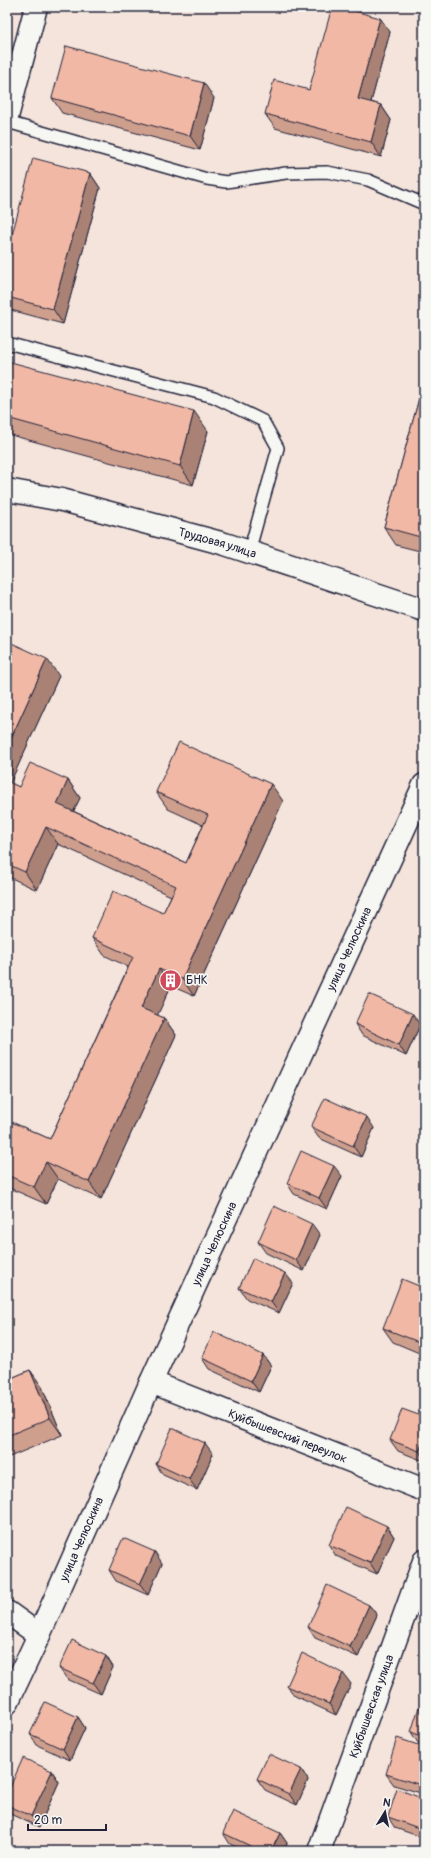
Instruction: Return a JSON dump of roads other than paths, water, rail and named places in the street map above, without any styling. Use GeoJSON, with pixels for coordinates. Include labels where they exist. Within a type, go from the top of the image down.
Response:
{"type":"FeatureCollection","features":[{"type":"Feature","properties":{"kind":"street"},"geometry":{"type":"LineString","coordinates":[[7,117],[36,7]]}},
{"type":"Feature","properties":{"kind":"street","name":"Трудовая улица"},"geometry":{"type":"LineString","coordinates":[[7,490],[62,500],[225,544],[424,610]]}},
{"type":"Feature","properties":{"kind":"street","name":"улица Челюскина"},"geometry":{"type":"LineString","coordinates":[[7,1702],[39,1635],[151,1382],[424,786]]}},
{"type":"Feature","properties":{"kind":"street","name":"Куйбышевский переулок"},"geometry":{"type":"LineString","coordinates":[[151,1382],[424,1490]]}},
{"type":"Feature","properties":{"kind":"street","name":"Куйбышевская улица"},"geometry":{"type":"LineString","coordinates":[[319,1851],[424,1561]]}},
{"type":"Feature","properties":{"kind":"street"},"geometry":{"type":"LineString","coordinates":[[7,1612],[39,1635]]}},
{"type":"Feature","properties":{"kind":"lane"},"geometry":{"type":"LineString","coordinates":[[7,122],[207,179],[226,182],[286,173],[327,172],[368,180],[424,204]]}},
{"type":"Feature","properties":{"kind":"lane"},"geometry":{"type":"LineString","coordinates":[[7,343],[214,397],[263,421],[278,448],[249,552]]}},
{"type":"Feature","properties":{"kind":"place","name":"БНК"},"geometry":{"type":"Point","coordinates":[171,980]}}]}
